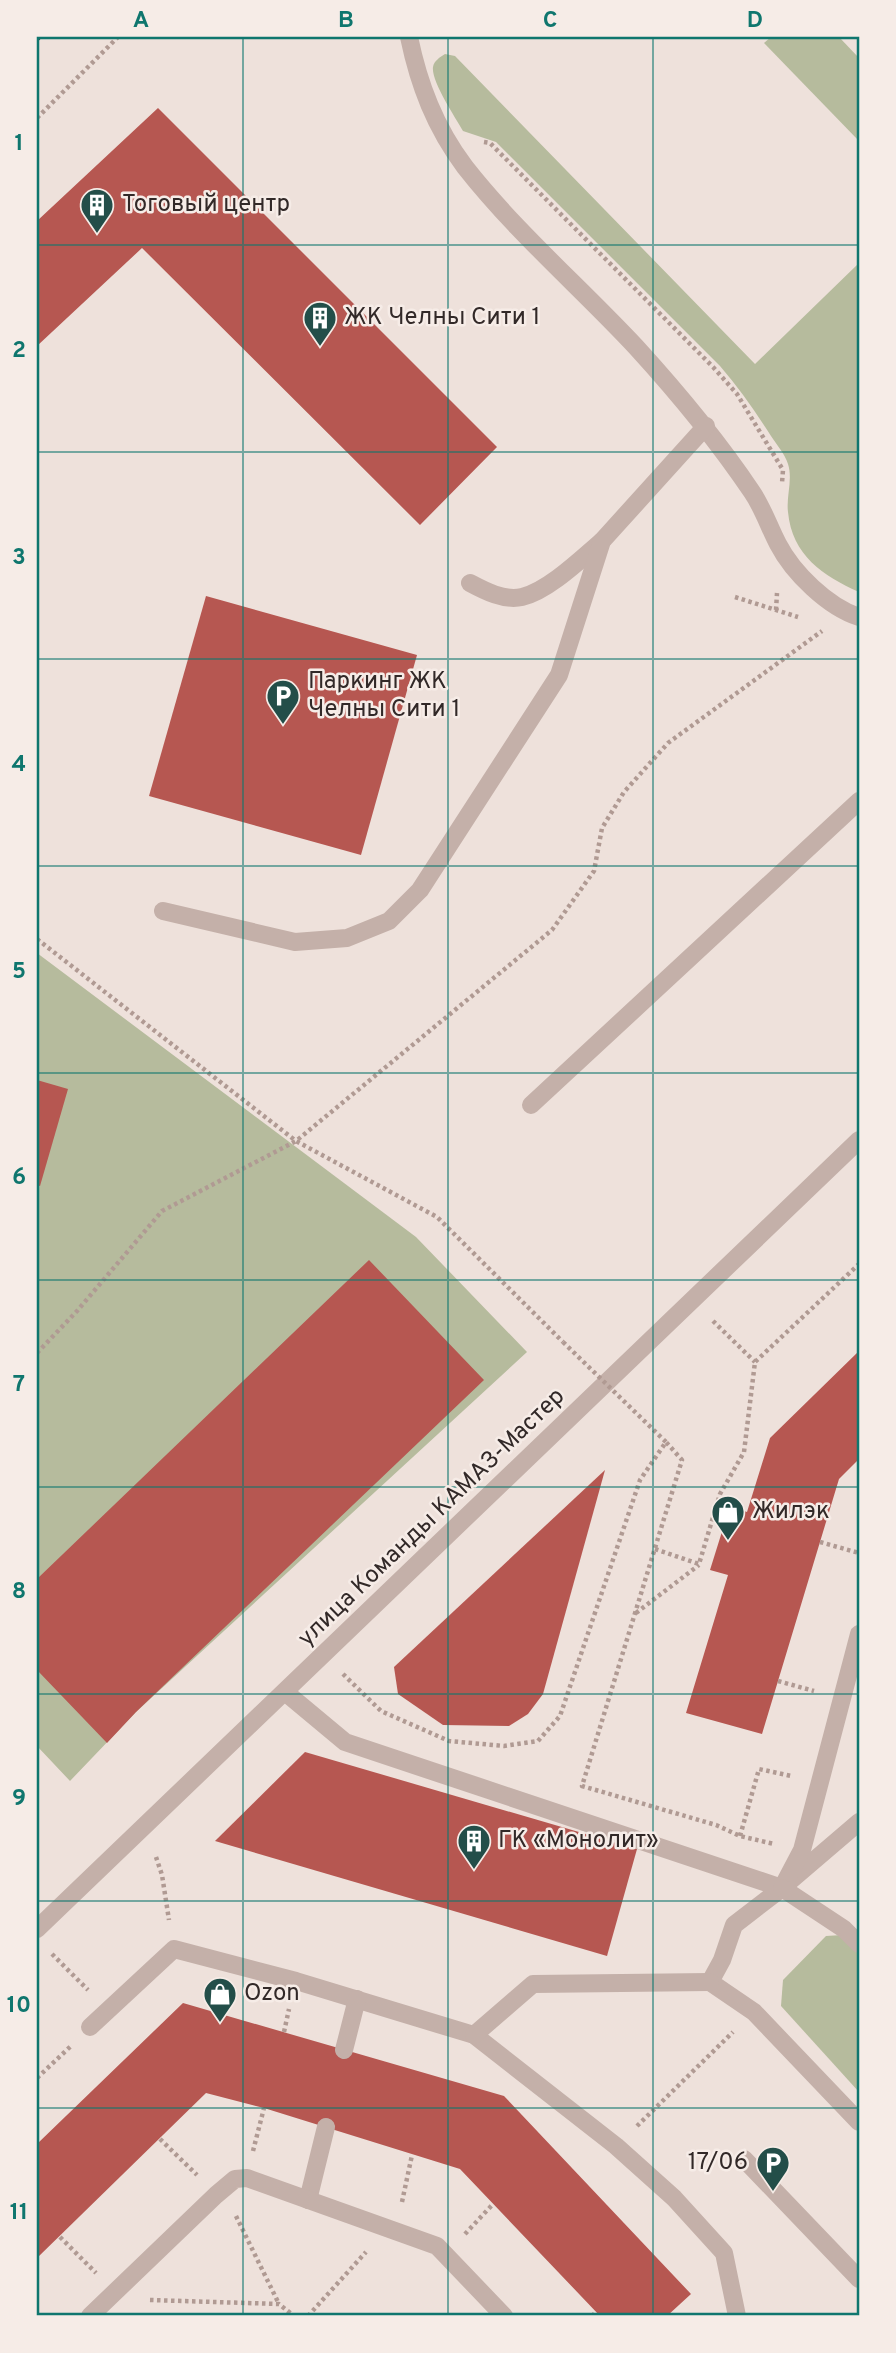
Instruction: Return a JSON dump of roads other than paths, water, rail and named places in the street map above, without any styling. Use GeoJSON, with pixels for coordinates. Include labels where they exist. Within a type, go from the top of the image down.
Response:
{"type":"FeatureCollection","features":[{"type":"Feature","properties":{"kind":"street"},"geometry":{"type":"LineString","coordinates":[[409,37],[418,80],[443,133],[465,166],[523,232],[636,347],[706,426],[754,495],[779,546],[792,565],[818,593],[859,617]]}},
{"type":"Feature","properties":{"kind":"street"},"geometry":{"type":"LineString","coordinates":[[470,583],[492,594],[521,597],[555,580],[602,541],[706,426]]}},
{"type":"Feature","properties":{"kind":"street"},"geometry":{"type":"LineString","coordinates":[[163,911],[295,942],[347,938],[389,921],[420,890],[559,676],[602,541]]}},
{"type":"Feature","properties":{"kind":"street"},"geometry":{"type":"LineString","coordinates":[[531,1105],[859,801]]}},
{"type":"Feature","properties":{"kind":"street","name":"улица Команды КАМАЗ-Мастер"},"geometry":{"type":"LineString","coordinates":[[37,1929],[859,1140]]}},
{"type":"Feature","properties":{"kind":"street"},"geometry":{"type":"LineString","coordinates":[[782,1888],[802,1850],[859,1634]]}},
{"type":"Feature","properties":{"kind":"street"},"geometry":{"type":"LineString","coordinates":[[285,1692],[345,1742],[782,1888],[844,1929],[859,1944]]}},
{"type":"Feature","properties":{"kind":"street"},"geometry":{"type":"LineString","coordinates":[[710,1982],[722,1960],[734,1924],[782,1888],[859,1822]]}},
{"type":"Feature","properties":{"kind":"street"},"geometry":{"type":"LineString","coordinates":[[90,2027],[174,1949],[357,1999],[474,2035],[616,2146],[674,2198],[724,2253],[737,2316]]}},
{"type":"Feature","properties":{"kind":"street"},"geometry":{"type":"LineString","coordinates":[[474,2035],[533,1984],[710,1982],[754,2012],[859,2122]]}},
{"type":"Feature","properties":{"kind":"street"},"geometry":{"type":"LineString","coordinates":[[344,2050],[357,1999]]}},
{"type":"Feature","properties":{"kind":"street"},"geometry":{"type":"LineString","coordinates":[[308,2200],[326,2127]]}},
{"type":"Feature","properties":{"kind":"street"},"geometry":{"type":"LineString","coordinates":[[744,2159],[859,2279]]}},
{"type":"Feature","properties":{"kind":"street"},"geometry":{"type":"LineString","coordinates":[[90,2316],[216,2195],[235,2179],[247,2178],[437,2246],[504,2316]]}},
{"type":"Feature","properties":{"kind":"tram line"},"geometry":{"type":"LineString","coordinates":[[37,41],[41,37]]}},
{"type":"Feature","properties":{"kind":"place","name":"Тоговый центр"},"geometry":{"type":"Point","coordinates":[97,235]}},
{"type":"Feature","properties":{"kind":"place","name":"ЖК Челны Сити 1"},"geometry":{"type":"Point","coordinates":[320,348]}},
{"type":"Feature","properties":{"kind":"place","name":"Паркинг ЖК Челны Сити 1"},"geometry":{"type":"Point","coordinates":[283,726]}},
{"type":"Feature","properties":{"kind":"place","name":"Жилэк"},"geometry":{"type":"Point","coordinates":[728,1542]}},
{"type":"Feature","properties":{"kind":"place","name":"ГК «Монолит»"},"geometry":{"type":"Point","coordinates":[474,1871]}},
{"type":"Feature","properties":{"kind":"place","name":"Ozon"},"geometry":{"type":"Point","coordinates":[220,2024]}},
{"type":"Feature","properties":{"kind":"place","name":"17/06"},"geometry":{"type":"Point","coordinates":[773,2193]}}]}
